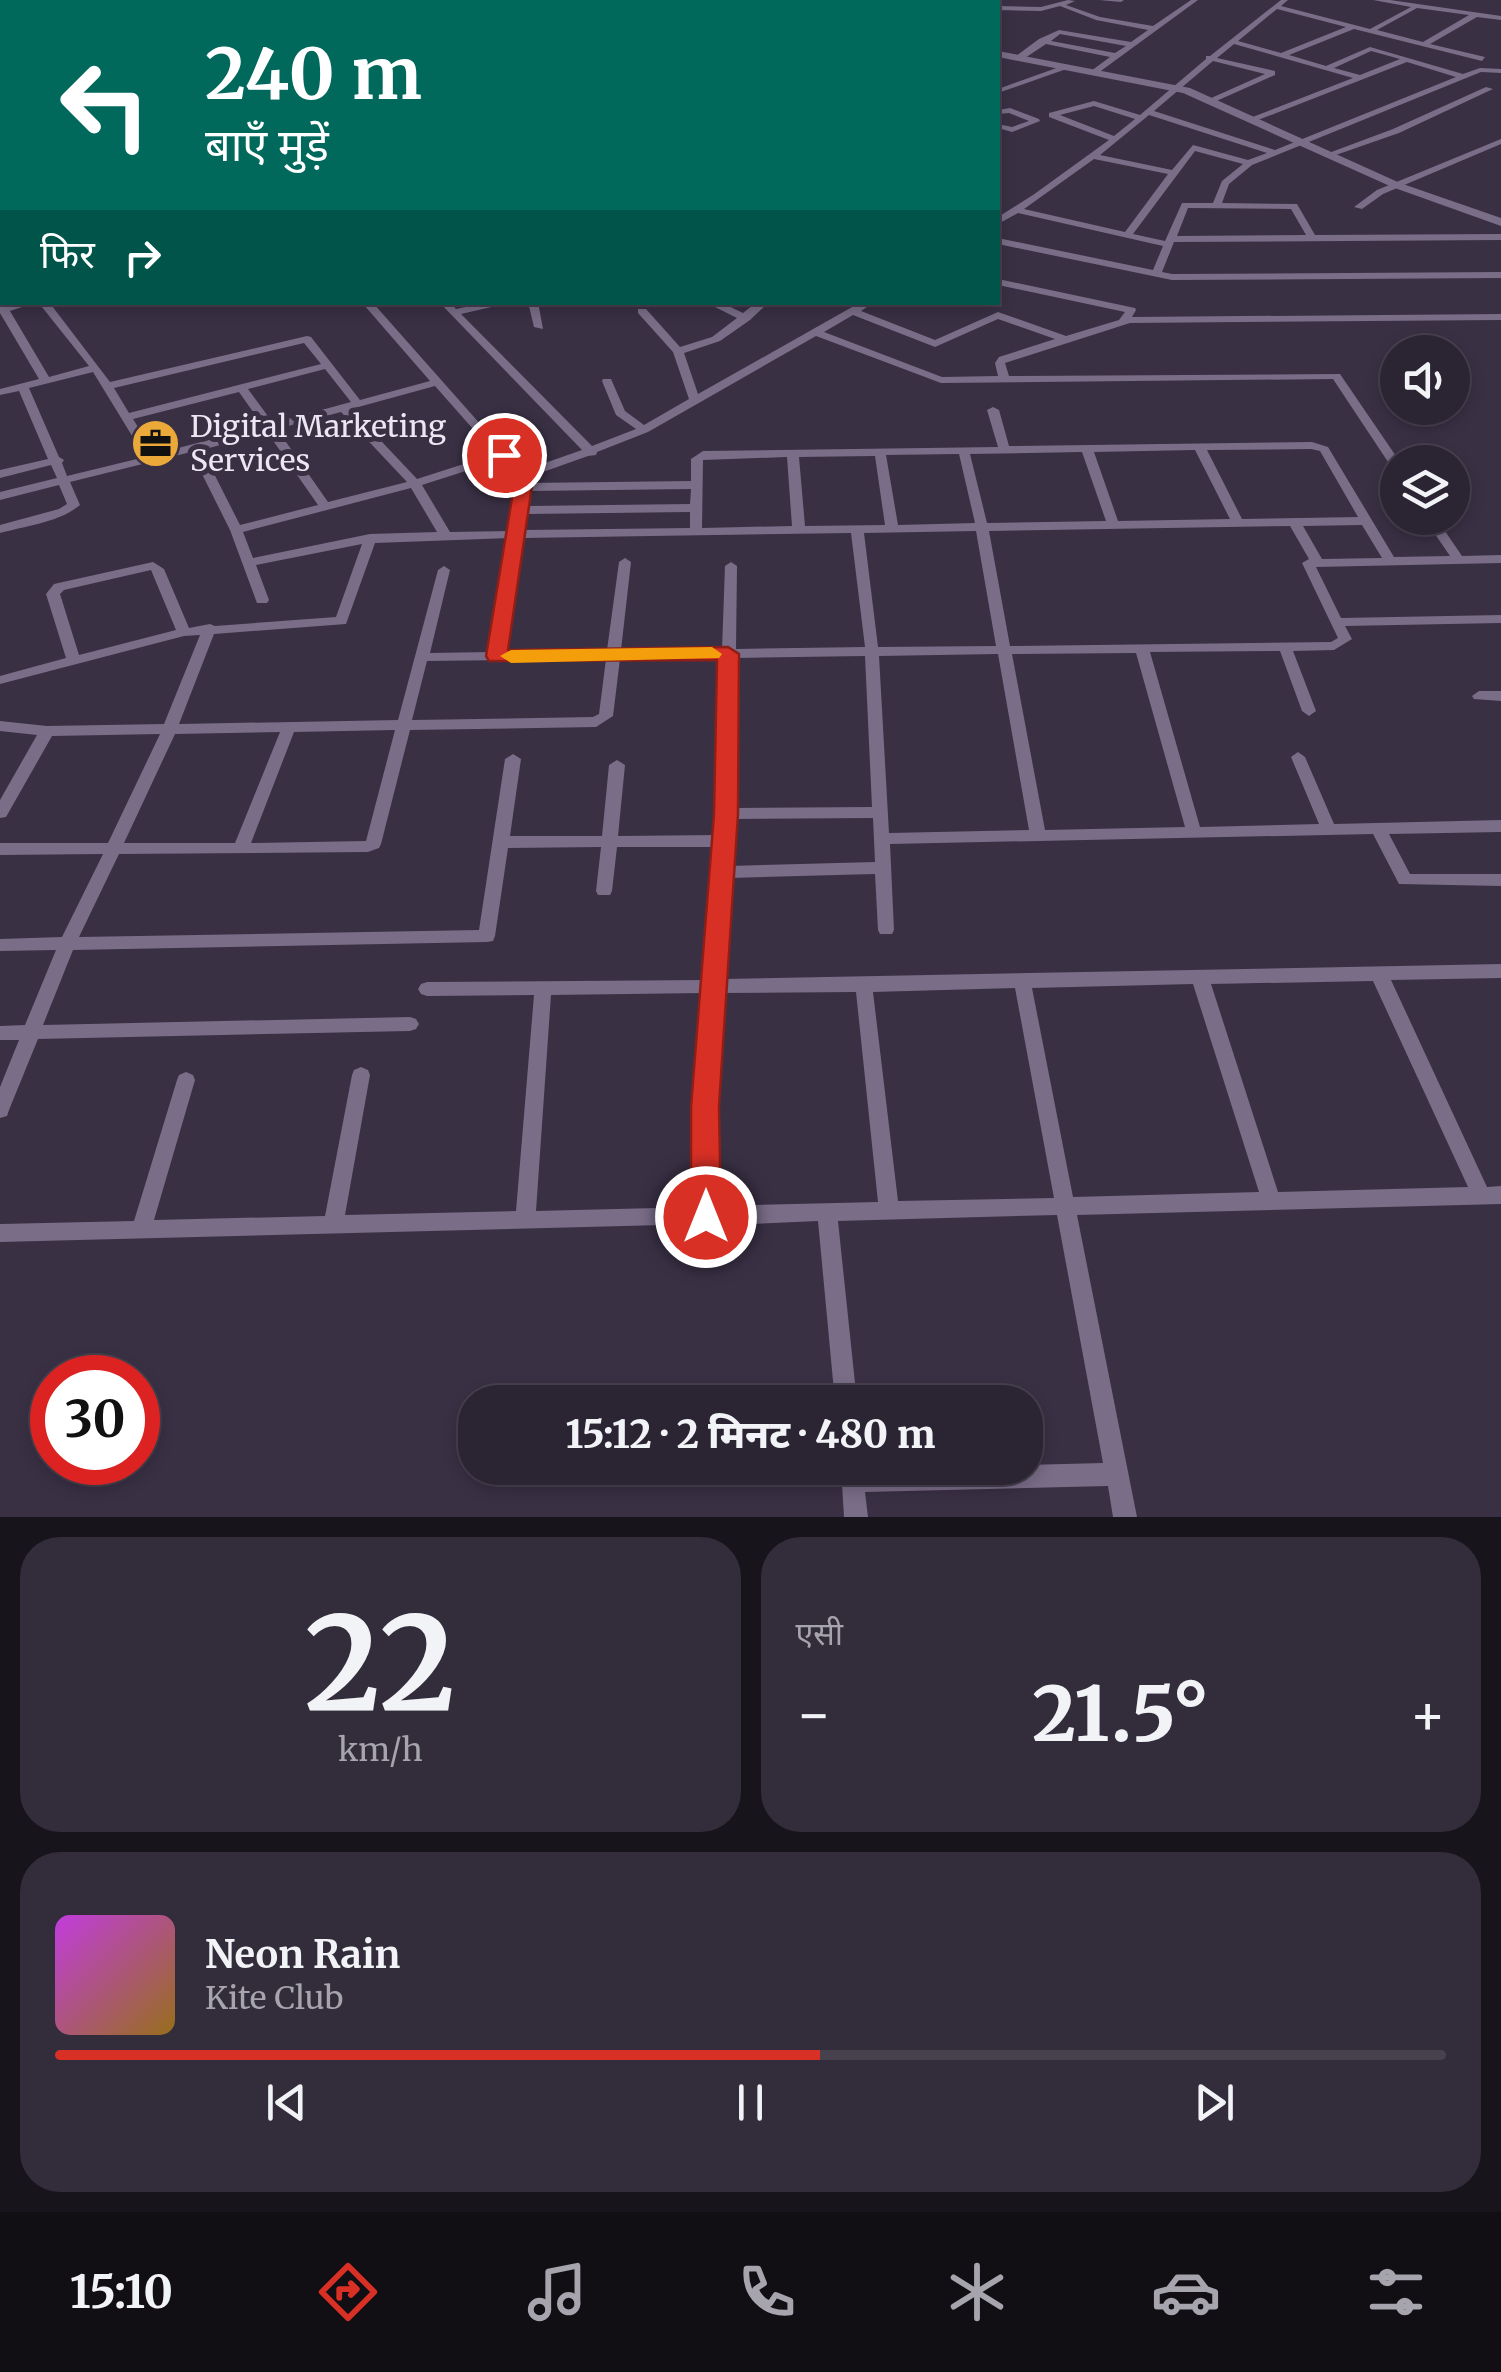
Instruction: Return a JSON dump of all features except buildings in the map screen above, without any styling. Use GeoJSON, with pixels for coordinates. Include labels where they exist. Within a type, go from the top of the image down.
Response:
{"type":"FeatureCollection","features":[{"type":"Feature","properties":{"kind":"street"},"geometry":{"type":"LineString","coordinates":[[1000,8],[1011,0]]}},
{"type":"Feature","properties":{"kind":"street"},"geometry":{"type":"LineString","coordinates":[[1063,6],[1075,0]]}},
{"type":"Feature","properties":{"kind":"street"},"geometry":{"type":"LineString","coordinates":[[1102,0],[1121,0]]}},
{"type":"Feature","properties":{"kind":"street"},"geometry":{"type":"LineString","coordinates":[[1095,72],[1196,0]]}},
{"type":"Feature","properties":{"kind":"street"},"geometry":{"type":"LineString","coordinates":[[1000,220],[1145,115],[1209,58],[1285,0]]}},
{"type":"Feature","properties":{"kind":"street"},"geometry":{"type":"LineString","coordinates":[[1376,0],[1501,18]]}},
{"type":"Feature","properties":{"kind":"street"},"geometry":{"type":"LineString","coordinates":[[1000,8],[1063,6],[1098,19],[1156,29]]}},
{"type":"Feature","properties":{"kind":"street"},"geometry":{"type":"LineString","coordinates":[[1276,6],[1482,59]]}},
{"type":"Feature","properties":{"kind":"street"},"geometry":{"type":"LineString","coordinates":[[1371,31],[1414,8]]}},
{"type":"Feature","properties":{"kind":"street"},"geometry":{"type":"LineString","coordinates":[[1424,45],[1475,15]]}},
{"type":"Feature","properties":{"kind":"street"},"geometry":{"type":"LineString","coordinates":[[1282,55],[1354,26]]}},
{"type":"Feature","properties":{"kind":"street"},"geometry":{"type":"LineString","coordinates":[[1018,58],[1059,32],[1134,46]]}},
{"type":"Feature","properties":{"kind":"street"},"geometry":{"type":"LineString","coordinates":[[1231,41],[1362,78]]}},
{"type":"Feature","properties":{"kind":"street"},"geometry":{"type":"LineString","coordinates":[[1042,42],[1118,56]]}},
{"type":"Feature","properties":{"kind":"street"},"geometry":{"type":"LineString","coordinates":[[1327,68],[1370,50],[1464,77]]}},
{"type":"Feature","properties":{"kind":"street"},"geometry":{"type":"LineString","coordinates":[[1432,66],[1458,54]]}},
{"type":"Feature","properties":{"kind":"street"},"geometry":{"type":"LineString","coordinates":[[1000,55],[1178,88],[1396,184],[1501,222]]}},
{"type":"Feature","properties":{"kind":"street"},"geometry":{"type":"LineString","coordinates":[[1209,58],[1276,73],[1212,101]]}},
{"type":"Feature","properties":{"kind":"street"},"geometry":{"type":"LineString","coordinates":[[1253,120],[1407,59]]}},
{"type":"Feature","properties":{"kind":"street"},"geometry":{"type":"LineString","coordinates":[[1296,68],[1311,63]]}},
{"type":"Feature","properties":{"kind":"street"},"geometry":{"type":"LineString","coordinates":[[1000,90],[1068,66]]}},
{"type":"Feature","properties":{"kind":"street"},"geometry":{"type":"LineString","coordinates":[[1217,205],[1225,183],[1248,163],[1480,70],[1501,71]]}},
{"type":"Feature","properties":{"kind":"street"},"geometry":{"type":"LineString","coordinates":[[1444,85],[1475,95]]}},
{"type":"Feature","properties":{"kind":"street"},"geometry":{"type":"LineString","coordinates":[[1330,154],[1396,131],[1489,89]]}},
{"type":"Feature","properties":{"kind":"street"},"geometry":{"type":"LineString","coordinates":[[1114,138],[1052,115],[1094,103],[1274,152]]}},
{"type":"Feature","properties":{"kind":"street"},"geometry":{"type":"LineString","coordinates":[[1000,112],[1010,110],[1036,121],[1012,130],[1000,127]]}},
{"type":"Feature","properties":{"kind":"street"},"geometry":{"type":"LineString","coordinates":[[1359,207],[1396,184],[1501,141]]}},
{"type":"Feature","properties":{"kind":"street"},"geometry":{"type":"LineString","coordinates":[[1127,235],[1195,147],[1248,163]]}},
{"type":"Feature","properties":{"kind":"street"},"geometry":{"type":"LineString","coordinates":[[1091,156],[1174,173]]}},
{"type":"Feature","properties":{"kind":"street"},"geometry":{"type":"LineString","coordinates":[[1156,274],[1183,206],[1294,206],[1312,238]]}},
{"type":"Feature","properties":{"kind":"street"},"geometry":{"type":"LineString","coordinates":[[1017,210],[1171,242],[1501,237]]}},
{"type":"Feature","properties":{"kind":"street"},"geometry":{"type":"LineString","coordinates":[[1000,241],[1156,274],[1501,275]]}},
{"type":"Feature","properties":{"kind":"street"},"geometry":{"type":"LineString","coordinates":[[1000,282],[1128,309],[1124,322]]}},
{"type":"Feature","properties":{"kind":"street"},"geometry":{"type":"LineString","coordinates":[[45,305],[96,368],[152,459]]}},
{"type":"Feature","properties":{"kind":"street"},"geometry":{"type":"LineString","coordinates":[[369,305],[504,455],[522,481],[497,656]]}},
{"type":"Feature","properties":{"kind":"street"},"geometry":{"type":"LineString","coordinates":[[447,305],[592,453]]}},
{"type":"Feature","properties":{"kind":"street"},"geometry":{"type":"LineString","coordinates":[[454,312],[492,305]]}},
{"type":"Feature","properties":{"kind":"street"},"geometry":{"type":"LineString","coordinates":[[534,305],[538,327]]}},
{"type":"Feature","properties":{"kind":"street"},"geometry":{"type":"LineString","coordinates":[[717,305],[746,318]]}},
{"type":"Feature","properties":{"kind":"street"},"geometry":{"type":"LineString","coordinates":[[678,351],[709,343],[761,305]]}},
{"type":"Feature","properties":{"kind":"street"},"geometry":{"type":"LineString","coordinates":[[522,481],[644,430],[864,305]]}},
{"type":"Feature","properties":{"kind":"street"},"geometry":{"type":"LineString","coordinates":[[2,309],[46,381]]}},
{"type":"Feature","properties":{"kind":"street"},"geometry":{"type":"LineString","coordinates":[[642,311],[678,351],[695,402]]}},
{"type":"Feature","properties":{"kind":"street"},"geometry":{"type":"LineString","coordinates":[[854,312],[938,345],[998,315],[1068,340]]}},
{"type":"Feature","properties":{"kind":"street"},"geometry":{"type":"LineString","coordinates":[[1004,380],[1000,360],[1124,322],[1501,316]]}},
{"type":"Feature","properties":{"kind":"street"},"geometry":{"type":"LineString","coordinates":[[818,333],[941,380],[1336,376],[1382,445]]}},
{"type":"Feature","properties":{"kind":"street"},"geometry":{"type":"LineString","coordinates":[[108,386],[311,340],[351,406],[432,508],[445,536]]}},
{"type":"Feature","properties":{"kind":"street"},"geometry":{"type":"LineString","coordinates":[[127,417],[329,365]]}},
{"type":"Feature","properties":{"kind":"street"},"geometry":{"type":"LineString","coordinates":[[0,392],[96,368]]}},
{"type":"Feature","properties":{"kind":"street"},"geometry":{"type":"LineString","coordinates":[[0,496],[196,448],[435,382]]}},
{"type":"Feature","properties":{"kind":"street"},"geometry":{"type":"LineString","coordinates":[[607,382],[620,413],[644,430]]}},
{"type":"Feature","properties":{"kind":"street"},"geometry":{"type":"LineString","coordinates":[[0,528],[72,508],[74,500],[23,386]]}},
{"type":"Feature","properties":{"kind":"street"},"geometry":{"type":"LineString","coordinates":[[242,388],[326,508]]}},
{"type":"Feature","properties":{"kind":"street"},"geometry":{"type":"LineString","coordinates":[[993,410],[1006,451]]}},
{"type":"Feature","properties":{"kind":"street"},"geometry":{"type":"LineString","coordinates":[[696,533],[697,459],[703,455],[1320,446],[1390,561]]}},
{"type":"Feature","properties":{"kind":"street"},"geometry":{"type":"LineString","coordinates":[[196,448],[236,530],[262,600]]}},
{"type":"Feature","properties":{"kind":"street"},"geometry":{"type":"LineString","coordinates":[[1200,448],[1238,523]]}},
{"type":"Feature","properties":{"kind":"street"},"geometry":{"type":"LineString","coordinates":[[1087,450],[1114,526]]}},
{"type":"Feature","properties":{"kind":"street"},"geometry":{"type":"LineString","coordinates":[[964,452],[982,528],[1038,836]]}},
{"type":"Feature","properties":{"kind":"street"},"geometry":{"type":"LineString","coordinates":[[792,454],[798,531]]}},
{"type":"Feature","properties":{"kind":"street"},"geometry":{"type":"LineString","coordinates":[[880,454],[892,528]]}},
{"type":"Feature","properties":{"kind":"street"},"geometry":{"type":"LineString","coordinates":[[236,530],[414,484],[504,455]]}},
{"type":"Feature","properties":{"kind":"street"},"geometry":{"type":"LineString","coordinates":[[0,474],[58,460]]}},
{"type":"Feature","properties":{"kind":"street"},"geometry":{"type":"LineString","coordinates":[[522,481],[696,485]]}},
{"type":"Feature","properties":{"kind":"street"},"geometry":{"type":"LineString","coordinates":[[520,510],[695,508]]}},
{"type":"Feature","properties":{"kind":"street"},"geometry":{"type":"LineString","coordinates":[[249,563],[370,538],[1367,521]]}},
{"type":"Feature","properties":{"kind":"street"},"geometry":{"type":"LineString","coordinates":[[1295,522],[1316,562]]}},
{"type":"Feature","properties":{"kind":"street"},"geometry":{"type":"LineString","coordinates":[[858,529],[872,652],[886,930]]}},
{"type":"Feature","properties":{"kind":"street"},"geometry":{"type":"LineString","coordinates":[[1441,535],[1458,560]]}},
{"type":"Feature","properties":{"kind":"street"},"geometry":{"type":"LineString","coordinates":[[0,680],[184,632],[341,620],[370,538]]}},
{"type":"Feature","properties":{"kind":"street"},"geometry":{"type":"LineString","coordinates":[[424,657],[1142,650],[1343,644],[1345,639],[1308,565],[1501,559]]}},
{"type":"Feature","properties":{"kind":"street"},"geometry":{"type":"LineString","coordinates":[[0,726],[47,731],[596,722],[606,716],[625,562]]}},
{"type":"Feature","properties":{"kind":"street"},"geometry":{"type":"LineString","coordinates":[[74,660],[54,594],[59,587],[153,566],[158,568],[184,632]]}},
{"type":"Feature","properties":{"kind":"street"},"geometry":{"type":"LineString","coordinates":[[706,1217],[705,1107],[726,814],[731,566]]}},
{"type":"Feature","properties":{"kind":"street"},"geometry":{"type":"LineString","coordinates":[[0,850],[362,848],[374,844],[444,570]]}},
{"type":"Feature","properties":{"kind":"street"},"geometry":{"type":"LineString","coordinates":[[1337,622],[1501,619]]}},
{"type":"Feature","properties":{"kind":"street"},"geometry":{"type":"LineString","coordinates":[[0,1110],[67,944],[170,728],[210,628]]}},
{"type":"Feature","properties":{"kind":"street"},"geometry":{"type":"LineString","coordinates":[[1285,647],[1309,711]]}},
{"type":"Feature","properties":{"kind":"street"},"geometry":{"type":"LineString","coordinates":[[1142,650],[1194,832]]}},
{"type":"Feature","properties":{"kind":"street"},"geometry":{"type":"LineString","coordinates":[[1478,696],[1501,696]]}},
{"type":"Feature","properties":{"kind":"street"},"geometry":{"type":"LineString","coordinates":[[242,847],[290,727]]}},
{"type":"Feature","properties":{"kind":"street"},"geometry":{"type":"LineString","coordinates":[[0,813],[47,731]]}},
{"type":"Feature","properties":{"kind":"street"},"geometry":{"type":"LineString","coordinates":[[1298,758],[1328,828]]}},
{"type":"Feature","properties":{"kind":"street"},"geometry":{"type":"LineString","coordinates":[[0,945],[487,936],[513,760]]}},
{"type":"Feature","properties":{"kind":"street"},"geometry":{"type":"LineString","coordinates":[[604,891],[617,765]]}},
{"type":"Feature","properties":{"kind":"street"},"geometry":{"type":"LineString","coordinates":[[726,814],[880,812]]}},
{"type":"Feature","properties":{"kind":"street"},"geometry":{"type":"LineString","coordinates":[[882,839],[1501,826]]}},
{"type":"Feature","properties":{"kind":"street"},"geometry":{"type":"LineString","coordinates":[[1378,828],[1405,880],[1501,880]]}},
{"type":"Feature","properties":{"kind":"street"},"geometry":{"type":"LineString","coordinates":[[499,842],[724,841]]}},
{"type":"Feature","properties":{"kind":"street"},"geometry":{"type":"LineString","coordinates":[[720,872],[883,868]]}},
{"type":"Feature","properties":{"kind":"street"},"geometry":{"type":"LineString","coordinates":[[427,989],[864,986],[1501,970]]}},
{"type":"Feature","properties":{"kind":"street"},"geometry":{"type":"LineString","coordinates":[[0,1233],[1491,1196],[1380,974]]}},
{"type":"Feature","properties":{"kind":"street"},"geometry":{"type":"LineString","coordinates":[[1200,978],[1271,1200]]}},
{"type":"Feature","properties":{"kind":"street"},"geometry":{"type":"LineString","coordinates":[[1022,982],[1125,1517]]}},
{"type":"Feature","properties":{"kind":"street"},"geometry":{"type":"LineString","coordinates":[[864,986],[889,1212]]}},
{"type":"Feature","properties":{"kind":"street"},"geometry":{"type":"LineString","coordinates":[[525,1221],[544,989]]}},
{"type":"Feature","properties":{"kind":"street"},"geometry":{"type":"LineString","coordinates":[[0,1033],[410,1024]]}},
{"type":"Feature","properties":{"kind":"street"},"geometry":{"type":"LineString","coordinates":[[332,1225],[360,1075]]}},
{"type":"Feature","properties":{"kind":"street"},"geometry":{"type":"LineString","coordinates":[[141,1230],[186,1080]]}},
{"type":"Feature","properties":{"kind":"street"},"geometry":{"type":"LineString","coordinates":[[827,1214],[844,1385]]}},
{"type":"Feature","properties":{"kind":"street"},"geometry":{"type":"LineString","coordinates":[[1043,1474],[1116,1474]]}},
{"type":"Feature","properties":{"kind":"street"},"geometry":{"type":"LineString","coordinates":[[854,1485],[856,1517]]}},
{"type":"Feature","properties":{"kind":"slow traffic"},"geometry":{"type":"LineString","coordinates":[[511,656],[712,654]]}},
{"type":"Feature","properties":{"kind":"place","name":"Digital Marketing Services"},"geometry":{"type":"Point","coordinates":[155,443]}},
{"type":"Feature","properties":{"kind":"route"},"geometry":{"type":"LineString","coordinates":[[504,455],[523,486],[497,656],[728,654],[726,814],[705,1107],[706,1217]]}}]}
